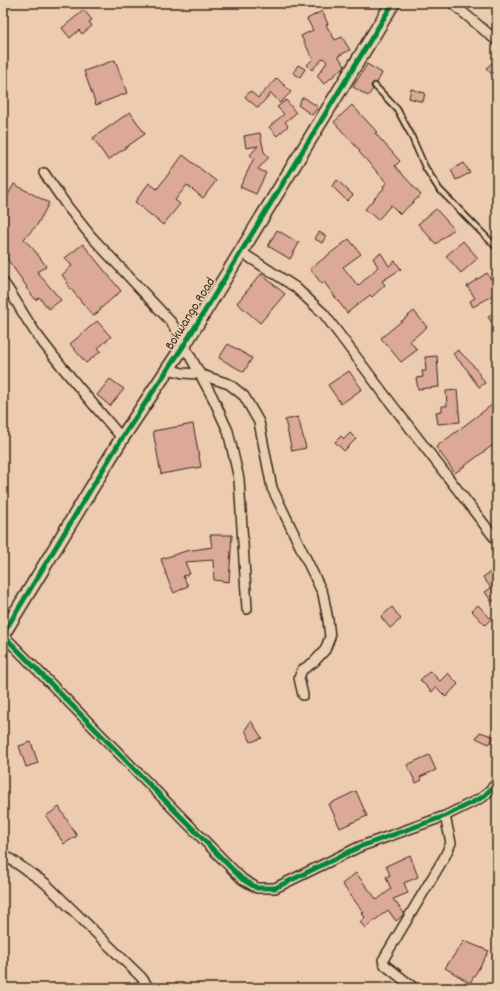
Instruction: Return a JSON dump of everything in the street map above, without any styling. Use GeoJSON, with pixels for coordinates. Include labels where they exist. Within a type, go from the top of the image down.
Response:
{"type":"FeatureCollection","features":[{"type":"Feature","properties":{"kind":"street","name":"Bokwango Road"},"geometry":{"type":"LineString","coordinates":[[3,635],[122,438],[184,345],[240,252],[355,70],[393,3]]}},
{"type":"Feature","properties":{"kind":"street"},"geometry":{"type":"LineString","coordinates":[[452,3],[497,41]]}},
{"type":"Feature","properties":{"kind":"street"},"geometry":{"type":"LineString","coordinates":[[44,173],[90,235],[178,332],[213,398],[228,431],[239,479],[247,609]]}},
{"type":"Feature","properties":{"kind":"street"},"geometry":{"type":"LineString","coordinates":[[240,252],[294,288],[324,314],[497,540]]}},
{"type":"Feature","properties":{"kind":"street"},"geometry":{"type":"LineString","coordinates":[[3,282],[37,334],[81,390],[122,438]]}},
{"type":"Feature","properties":{"kind":"street"},"geometry":{"type":"LineString","coordinates":[[168,369],[183,373],[199,374],[229,384],[244,396],[259,422],[272,488],[323,594],[328,620],[330,637],[326,650],[314,662],[302,670],[299,678],[303,696]]}},
{"type":"Feature","properties":{"kind":"street"},"geometry":{"type":"LineString","coordinates":[[3,635],[242,879],[257,888],[275,888],[359,848],[445,816],[483,796],[497,784]]}},
{"type":"Feature","properties":{"kind":"street"},"geometry":{"type":"LineString","coordinates":[[414,988],[385,964],[383,960],[444,858],[451,843],[445,816]]}},
{"type":"Feature","properties":{"kind":"street"},"geometry":{"type":"LineString","coordinates":[[3,854],[45,883],[142,978],[149,988]]}},
{"type":"Feature","properties":{"kind":"lane"},"geometry":{"type":"LineString","coordinates":[[375,86],[397,109],[410,132],[425,167],[439,189],[497,248]]}},
{"type":"Feature","properties":{"kind":"building"},"geometry":{"type":"Polygon","coordinates":[[[84,10],[92,20],[89,22],[92,26],[82,34],[79,30],[70,38],[62,28],[84,10]]]}},
{"type":"Feature","properties":{"kind":"building"},"geometry":{"type":"Polygon","coordinates":[[[322,11],[328,24],[326,25],[335,40],[342,37],[350,50],[338,56],[345,66],[324,84],[317,76],[327,62],[323,58],[312,70],[307,65],[313,59],[301,36],[313,30],[307,19],[322,11]]]}},
{"type":"Feature","properties":{"kind":"building"},"geometry":{"type":"Polygon","coordinates":[[[497,59],[497,80],[486,68],[497,59]]]}},
{"type":"Feature","properties":{"kind":"building"},"geometry":{"type":"Polygon","coordinates":[[[115,60],[127,93],[96,105],[84,71],[115,60]]]}},
{"type":"Feature","properties":{"kind":"building"},"geometry":{"type":"Polygon","coordinates":[[[367,64],[382,73],[377,83],[372,84],[371,86],[373,89],[368,96],[353,87],[367,64]]]}},
{"type":"Feature","properties":{"kind":"building"},"geometry":{"type":"Polygon","coordinates":[[[298,65],[305,69],[300,77],[293,73],[298,65]]]}},
{"type":"Feature","properties":{"kind":"building"},"geometry":{"type":"Polygon","coordinates":[[[277,78],[291,92],[280,103],[271,93],[258,108],[245,97],[250,91],[258,98],[277,78]]]}},
{"type":"Feature","properties":{"kind":"building"},"geometry":{"type":"Polygon","coordinates":[[[411,89],[425,93],[423,102],[409,98],[411,89]]]}},
{"type":"Feature","properties":{"kind":"building"},"geometry":{"type":"Polygon","coordinates":[[[302,98],[305,98],[318,107],[312,115],[298,105],[302,98]]]}},
{"type":"Feature","properties":{"kind":"building"},"geometry":{"type":"Polygon","coordinates":[[[286,100],[296,113],[285,122],[288,126],[277,136],[269,127],[284,114],[277,107],[286,100]]]}},
{"type":"Feature","properties":{"kind":"building"},"geometry":{"type":"Polygon","coordinates":[[[352,105],[377,132],[375,133],[400,161],[395,166],[421,195],[400,214],[391,205],[378,220],[365,209],[387,183],[334,122],[352,105]]]}},
{"type":"Feature","properties":{"kind":"building"},"geometry":{"type":"Polygon","coordinates":[[[130,112],[145,134],[108,160],[93,138],[130,112]]]}},
{"type":"Feature","properties":{"kind":"building"},"geometry":{"type":"Polygon","coordinates":[[[260,133],[264,152],[269,157],[258,169],[266,173],[256,194],[240,187],[254,158],[250,155],[258,146],[246,148],[244,136],[260,133]]]}},
{"type":"Feature","properties":{"kind":"building"},"geometry":{"type":"Polygon","coordinates":[[[183,155],[216,181],[203,198],[187,185],[175,200],[180,204],[163,225],[135,202],[149,183],[157,189],[183,155]]]}},
{"type":"Feature","properties":{"kind":"building"},"geometry":{"type":"Polygon","coordinates":[[[464,163],[470,173],[456,180],[451,170],[464,163]]]}},
{"type":"Feature","properties":{"kind":"building"},"geometry":{"type":"Polygon","coordinates":[[[337,180],[353,195],[347,201],[332,186],[337,180]]]}},
{"type":"Feature","properties":{"kind":"building"},"geometry":{"type":"Polygon","coordinates":[[[14,184],[49,203],[37,225],[24,239],[46,266],[37,272],[61,300],[49,309],[39,297],[36,300],[26,288],[27,287],[3,253],[3,204],[14,184]]]}},
{"type":"Feature","properties":{"kind":"building"},"geometry":{"type":"Polygon","coordinates":[[[436,209],[454,229],[436,244],[418,224],[436,209]]]}},
{"type":"Feature","properties":{"kind":"building"},"geometry":{"type":"Polygon","coordinates":[[[277,230],[299,243],[290,259],[268,246],[277,230]]]}},
{"type":"Feature","properties":{"kind":"building"},"geometry":{"type":"Polygon","coordinates":[[[319,232],[326,236],[322,243],[315,239],[319,232]]]}},
{"type":"Feature","properties":{"kind":"building"},"geometry":{"type":"Polygon","coordinates":[[[349,239],[361,254],[343,267],[358,286],[378,267],[373,258],[381,253],[389,266],[395,261],[401,269],[382,281],[385,285],[372,297],[370,295],[347,313],[324,282],[322,284],[310,269],[349,239]]]}},
{"type":"Feature","properties":{"kind":"building"},"geometry":{"type":"Polygon","coordinates":[[[463,241],[478,258],[461,273],[446,256],[463,241]]]}},
{"type":"Feature","properties":{"kind":"building"},"geometry":{"type":"Polygon","coordinates":[[[83,244],[121,291],[93,316],[67,284],[68,283],[62,275],[72,266],[65,258],[83,244]]]}},
{"type":"Feature","properties":{"kind":"building"},"geometry":{"type":"Polygon","coordinates":[[[487,273],[497,289],[497,293],[473,307],[470,301],[475,298],[467,286],[487,273]]]}},
{"type":"Feature","properties":{"kind":"building"},"geometry":{"type":"Polygon","coordinates":[[[261,274],[285,294],[260,323],[237,303],[261,274]]]}},
{"type":"Feature","properties":{"kind":"building"},"geometry":{"type":"Polygon","coordinates":[[[414,311],[427,327],[410,341],[417,350],[401,362],[381,338],[414,311]]]}},
{"type":"Feature","properties":{"kind":"building"},"geometry":{"type":"Polygon","coordinates":[[[497,311],[497,330],[488,317],[497,311]]]}},
{"type":"Feature","properties":{"kind":"building"},"geometry":{"type":"Polygon","coordinates":[[[97,321],[111,337],[98,348],[101,351],[86,363],[70,344],[97,321]]]}},
{"type":"Feature","properties":{"kind":"building"},"geometry":{"type":"Polygon","coordinates":[[[228,344],[252,358],[244,372],[219,358],[228,344]]]}},
{"type":"Feature","properties":{"kind":"building"},"geometry":{"type":"Polygon","coordinates":[[[458,350],[473,365],[485,383],[479,387],[469,372],[453,354],[458,350]]]}},
{"type":"Feature","properties":{"kind":"building"},"geometry":{"type":"Polygon","coordinates":[[[437,356],[439,387],[418,389],[416,378],[423,377],[422,371],[426,371],[425,357],[437,356]]]}},
{"type":"Feature","properties":{"kind":"building"},"geometry":{"type":"Polygon","coordinates":[[[349,371],[362,389],[341,404],[328,385],[349,371]]]}},
{"type":"Feature","properties":{"kind":"building"},"geometry":{"type":"Polygon","coordinates":[[[110,379],[124,389],[110,406],[97,395],[110,379]]]}},
{"type":"Feature","properties":{"kind":"building"},"geometry":{"type":"Polygon","coordinates":[[[457,390],[460,422],[438,424],[436,412],[442,411],[442,406],[447,406],[446,391],[457,390]]]}},
{"type":"Feature","properties":{"kind":"building"},"geometry":{"type":"Polygon","coordinates":[[[497,401],[497,442],[455,473],[436,447],[497,401]]]}},
{"type":"Feature","properties":{"kind":"building"},"geometry":{"type":"Polygon","coordinates":[[[298,417],[306,448],[292,451],[285,420],[298,417]]]}},
{"type":"Feature","properties":{"kind":"building"},"geometry":{"type":"Polygon","coordinates":[[[193,424],[201,467],[161,474],[153,431],[193,424]]]}},
{"type":"Feature","properties":{"kind":"building"},"geometry":{"type":"Polygon","coordinates":[[[350,433],[356,439],[344,451],[335,442],[341,436],[344,439],[350,433]]]}},
{"type":"Feature","properties":{"kind":"building"},"geometry":{"type":"Polygon","coordinates":[[[210,535],[232,535],[229,582],[214,580],[213,560],[185,562],[190,574],[183,576],[188,586],[174,593],[161,559],[186,551],[212,547],[210,535]]]}},
{"type":"Feature","properties":{"kind":"building"},"geometry":{"type":"Polygon","coordinates":[[[497,568],[497,598],[492,602],[485,592],[491,588],[483,577],[497,568]]]}},
{"type":"Feature","properties":{"kind":"building"},"geometry":{"type":"Polygon","coordinates":[[[478,605],[491,619],[485,625],[472,611],[478,605]]]}},
{"type":"Feature","properties":{"kind":"building"},"geometry":{"type":"Polygon","coordinates":[[[392,607],[401,619],[390,628],[381,617],[392,607]]]}},
{"type":"Feature","properties":{"kind":"building"},"geometry":{"type":"Polygon","coordinates":[[[430,671],[440,681],[448,673],[458,684],[446,697],[436,687],[432,692],[420,680],[430,671]]]}},
{"type":"Feature","properties":{"kind":"building"},"geometry":{"type":"Polygon","coordinates":[[[251,721],[262,738],[251,742],[245,730],[251,721]]]}},
{"type":"Feature","properties":{"kind":"building"},"geometry":{"type":"Polygon","coordinates":[[[480,732],[495,737],[489,744],[476,738],[480,732]]]}},
{"type":"Feature","properties":{"kind":"building"},"geometry":{"type":"Polygon","coordinates":[[[31,742],[38,763],[26,767],[19,746],[31,742]]]}},
{"type":"Feature","properties":{"kind":"building"},"geometry":{"type":"Polygon","coordinates":[[[429,755],[436,770],[420,777],[422,780],[416,783],[407,765],[429,755]]]}},
{"type":"Feature","properties":{"kind":"building"},"geometry":{"type":"Polygon","coordinates":[[[356,791],[367,816],[340,828],[329,804],[356,791]]]}},
{"type":"Feature","properties":{"kind":"building"},"geometry":{"type":"Polygon","coordinates":[[[59,807],[77,836],[64,844],[46,816],[59,807]]]}},
{"type":"Feature","properties":{"kind":"building"},"geometry":{"type":"Polygon","coordinates":[[[410,855],[418,877],[404,883],[408,893],[393,899],[404,913],[396,921],[388,910],[365,928],[360,922],[365,917],[362,914],[364,913],[342,884],[356,873],[377,900],[391,889],[386,877],[390,875],[386,866],[410,855]]]}},
{"type":"Feature","properties":{"kind":"building"},"geometry":{"type":"Polygon","coordinates":[[[464,941],[489,951],[470,983],[445,968],[464,941]]]}},
{"type":"Feature","properties":{"kind":"cycle path"},"geometry":{"type":"LineString","coordinates":[[3,634],[122,438],[184,345],[393,3]]}},
{"type":"Feature","properties":{"kind":"cycle path"},"geometry":{"type":"LineString","coordinates":[[3,635],[242,879],[257,888],[275,888],[359,847],[445,816],[483,797],[497,783]]}}]}
